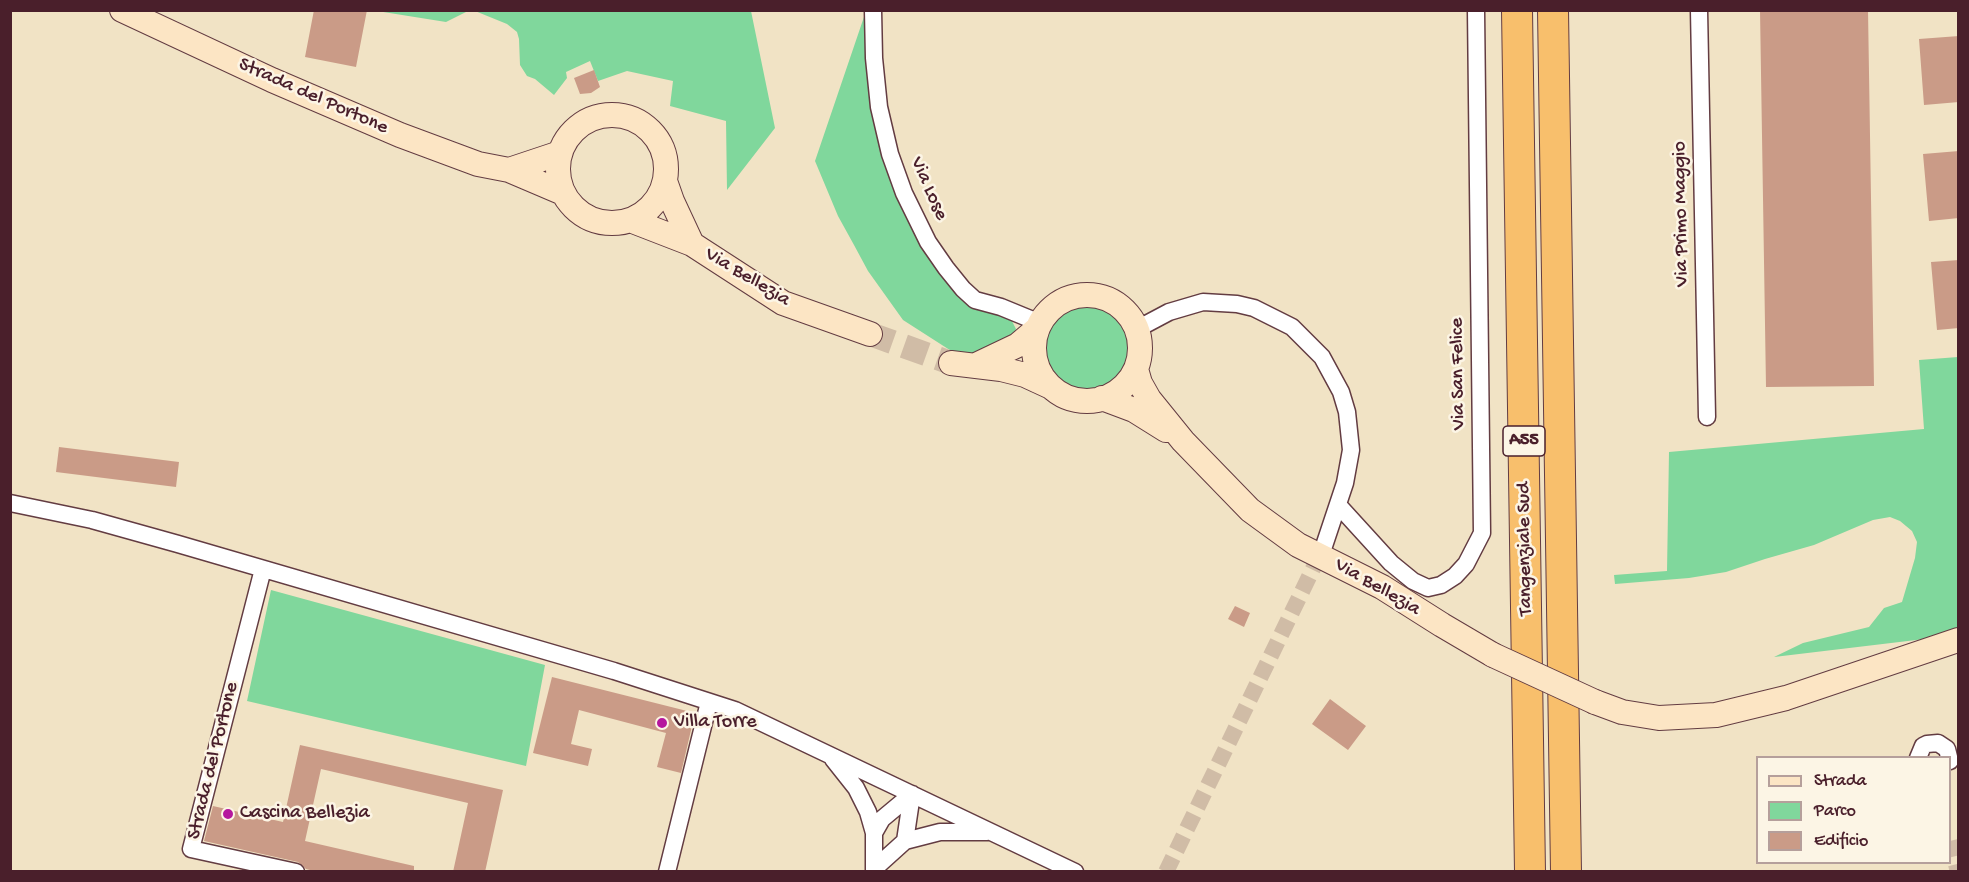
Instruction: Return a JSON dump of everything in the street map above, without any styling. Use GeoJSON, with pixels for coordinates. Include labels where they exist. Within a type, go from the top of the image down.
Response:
{"type":"FeatureCollection","features":[{"type":"Feature","properties":{"kind":"highway","name":"Tangenziale Sud"},"geometry":{"type":"LineString","coordinates":[[1517,10],[1530,872]]}},
{"type":"Feature","properties":{"kind":"highway","name":"Tangenziale Sud"},"geometry":{"type":"LineString","coordinates":[[1552,10],[1566,872]]}},
{"type":"Feature","properties":{"kind":"street","name":"Strada del Portone"},"geometry":{"type":"LineString","coordinates":[[122,10],[272,80],[400,135],[478,164],[509,170],[563,193]]}},
{"type":"Feature","properties":{"kind":"street","name":"Via Lose"},"geometry":{"type":"LineString","coordinates":[[873,10],[874,58],[879,107],[890,154],[904,193],[928,242],[963,290],[975,300],[1012,311],[1039,325]]}},
{"type":"Feature","properties":{"kind":"street","name":"Via San Felice"},"geometry":{"type":"LineString","coordinates":[[1339,506],[1391,563],[1413,581],[1428,588],[1441,585],[1455,576],[1466,564],[1482,534],[1476,10]]}},
{"type":"Feature","properties":{"kind":"street","name":"Via Primo Maggio"},"geometry":{"type":"LineString","coordinates":[[1699,10],[1707,417]]}},
{"type":"Feature","properties":{"kind":"street"},"geometry":{"type":"LineString","coordinates":[[603,115],[621,115],[637,121],[651,132],[661,146],[666,163],[665,181],[652,206],[641,215],[630,220],[606,223],[589,218],[574,208],[563,193],[558,175],[560,153],[574,130],[587,121],[603,115]]}},
{"type":"Feature","properties":{"kind":"street"},"geometry":{"type":"LineString","coordinates":[[509,170],[560,153]]}},
{"type":"Feature","properties":{"kind":"street"},"geometry":{"type":"LineString","coordinates":[[665,181],[692,244]]}},
{"type":"Feature","properties":{"kind":"street","name":"Via Bellezia"},"geometry":{"type":"LineString","coordinates":[[630,220],[692,244],[783,303],[870,334]]}},
{"type":"Feature","properties":{"kind":"street"},"geometry":{"type":"LineString","coordinates":[[976,365],[1018,345],[1039,325],[1050,310],[1070,297],[1083,295],[1100,296],[1114,302],[1125,310],[1137,329],[1169,312],[1203,302],[1237,304],[1254,308],[1292,327],[1322,357],[1341,392],[1347,412],[1351,450],[1349,468],[1339,506],[1324,546]]}},
{"type":"Feature","properties":{"kind":"street"},"geometry":{"type":"LineString","coordinates":[[1039,325],[1034,354],[1038,367],[1051,387]]}},
{"type":"Feature","properties":{"kind":"street","name":"Via Bellezia"},"geometry":{"type":"LineString","coordinates":[[1137,329],[1140,349],[1136,369],[1140,383],[1149,399],[1183,441],[1250,510],[1298,545],[1382,587],[1493,655],[1595,702],[1622,712],[1659,718],[1716,715],[1786,698],[1959,640]]}},
{"type":"Feature","properties":{"kind":"street","name":"Via Bellezia"},"geometry":{"type":"LineString","coordinates":[[951,363],[976,365],[1025,375],[1066,397],[1087,401],[1102,398],[1134,410],[1183,441]]}},
{"type":"Feature","properties":{"kind":"street"},"geometry":{"type":"LineString","coordinates":[[1102,398],[1119,390],[1136,369]]}},
{"type":"Feature","properties":{"kind":"street"},"geometry":{"type":"LineString","coordinates":[[10,503],[92,520],[264,569],[614,671],[735,710],[1076,872]]}},
{"type":"Feature","properties":{"kind":"street","name":"Strada del Portone"},"geometry":{"type":"LineString","coordinates":[[264,569],[191,849],[296,872]]}},
{"type":"Feature","properties":{"kind":"street"},"geometry":{"type":"LineString","coordinates":[[667,872],[710,702]]}},
{"type":"Feature","properties":{"kind":"street"},"geometry":{"type":"LineString","coordinates":[[1918,756],[1919,751],[1932,742],[1951,745]]}},
{"type":"Feature","properties":{"kind":"street"},"geometry":{"type":"LineString","coordinates":[[830,755],[856,788],[868,812],[874,833],[874,870]]}},
{"type":"Feature","properties":{"kind":"street"},"geometry":{"type":"LineString","coordinates":[[874,833],[882,819],[912,794]]}},
{"type":"Feature","properties":{"kind":"street"},"geometry":{"type":"LineString","coordinates":[[905,841],[912,794]]}},
{"type":"Feature","properties":{"kind":"street"},"geometry":{"type":"LineString","coordinates":[[874,870],[905,841],[940,832],[994,833]]}},
{"type":"Feature","properties":{"kind":"green space"},"geometry":{"type":"Polygon","coordinates":[[[377,11],[468,11],[446,22],[377,11]]]}},
{"type":"Feature","properties":{"kind":"green space"},"geometry":{"type":"Polygon","coordinates":[[[475,11],[751,11],[775,128],[727,190],[726,121],[670,106],[673,81],[627,71],[598,81],[590,61],[566,72],[567,78],[554,95],[535,79],[527,76],[520,65],[517,32],[507,24],[475,11]]]}},
{"type":"Feature","properties":{"kind":"green space"},"geometry":{"type":"Polygon","coordinates":[[[866,11],[868,59],[924,245],[1001,314],[1011,319],[1016,329],[1013,337],[990,357],[956,354],[903,320],[868,271],[838,216],[815,161],[866,11]]]}},
{"type":"Feature","properties":{"kind":"green space"},"geometry":{"type":"Polygon","coordinates":[[[1087,295],[1107,299],[1124,311],[1136,328],[1140,348],[1136,368],[1124,385],[1107,397],[1087,401],[1067,397],[1050,385],[1038,368],[1034,348],[1038,328],[1050,311],[1067,299],[1087,295]]]}},
{"type":"Feature","properties":{"kind":"green space"},"geometry":{"type":"Polygon","coordinates":[[[1958,357],[1958,635],[1774,657],[1803,643],[1869,627],[1884,608],[1902,602],[1915,558],[1917,542],[1912,531],[1900,521],[1890,517],[1873,520],[1814,545],[1726,572],[1689,578],[1615,584],[1614,575],[1667,571],[1669,452],[1924,429],[1919,360],[1958,357]]]}},
{"type":"Feature","properties":{"kind":"green space"},"geometry":{"type":"Polygon","coordinates":[[[271,590],[545,665],[526,766],[247,701],[271,590]]]}},
{"type":"Feature","properties":{"kind":"building"},"geometry":{"type":"Polygon","coordinates":[[[314,10],[367,10],[356,67],[305,57],[314,10]]]}},
{"type":"Feature","properties":{"kind":"building"},"geometry":{"type":"Polygon","coordinates":[[[1760,10],[1868,10],[1874,386],[1766,387],[1760,10]]]}},
{"type":"Feature","properties":{"kind":"building"},"geometry":{"type":"Polygon","coordinates":[[[1959,36],[1959,102],[1924,105],[1919,39],[1959,36]]]}},
{"type":"Feature","properties":{"kind":"building"},"geometry":{"type":"Polygon","coordinates":[[[594,70],[600,87],[591,93],[580,94],[574,78],[594,70]]]}},
{"type":"Feature","properties":{"kind":"building"},"geometry":{"type":"Polygon","coordinates":[[[1959,151],[1959,218],[1929,221],[1923,154],[1959,151]]]}},
{"type":"Feature","properties":{"kind":"building"},"geometry":{"type":"Polygon","coordinates":[[[1959,260],[1959,328],[1937,330],[1931,262],[1959,260]]]}},
{"type":"Feature","properties":{"kind":"building"},"geometry":{"type":"Polygon","coordinates":[[[59,447],[179,462],[176,487],[56,472],[59,447]]]}},
{"type":"Feature","properties":{"kind":"building"},"geometry":{"type":"Polygon","coordinates":[[[1235,606],[1250,613],[1244,627],[1228,619],[1235,606]]]}},
{"type":"Feature","properties":{"kind":"building","name":"Villa Torre"},"geometry":{"type":"Polygon","coordinates":[[[552,677],[695,713],[681,773],[657,767],[666,733],[579,710],[571,744],[592,749],[588,766],[533,753],[552,677]]]}},
{"type":"Feature","properties":{"kind":"building"},"geometry":{"type":"Polygon","coordinates":[[[1330,699],[1366,726],[1348,750],[1312,724],[1330,699]]]}},
{"type":"Feature","properties":{"kind":"building","name":"Cascina Bellezia"},"geometry":{"type":"Polygon","coordinates":[[[300,745],[503,790],[485,872],[453,872],[468,803],[321,769],[305,841],[414,866],[414,872],[318,872],[306,869],[298,862],[204,841],[213,806],[283,822],[300,745]]]}},
{"type":"Feature","properties":{"kind":"tunnel"},"geometry":{"type":"LineString","coordinates":[[870,334],[951,363]]}},
{"type":"Feature","properties":{"kind":"tunnel"},"geometry":{"type":"LineString","coordinates":[[1166,872],[1324,546]]}},
{"type":"Feature","properties":{"kind":"tunnel"},"geometry":{"type":"LineString","coordinates":[[1951,845],[1958,872]]}},
{"type":"Feature","properties":{"kind":"place","name":"Villa Torre"},"geometry":{"type":"Point","coordinates":[662,723]}},
{"type":"Feature","properties":{"kind":"place","name":"Cascina Bellezia"},"geometry":{"type":"Point","coordinates":[228,814]}}]}
